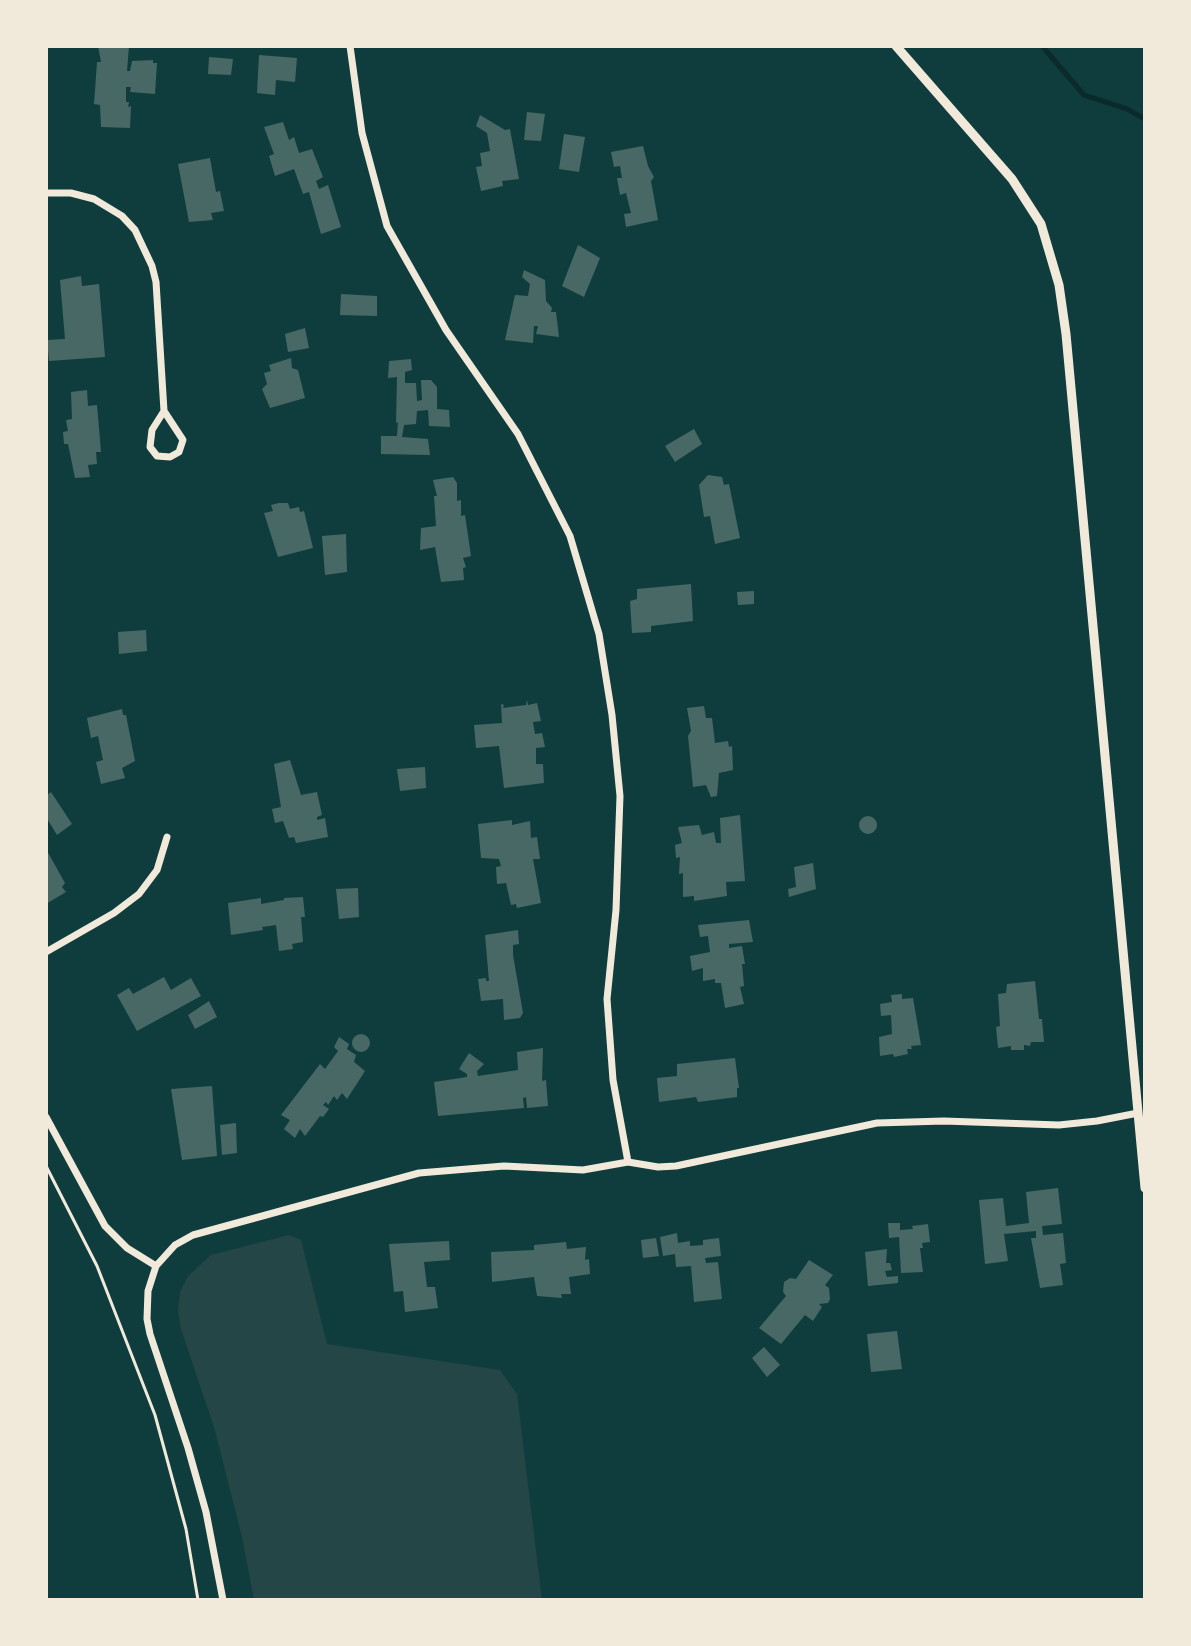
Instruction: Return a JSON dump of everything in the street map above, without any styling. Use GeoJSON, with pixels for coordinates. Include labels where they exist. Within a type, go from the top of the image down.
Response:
{"type":"FeatureCollection","features":[{"type":"Feature","properties":{"kind":"street"},"geometry":{"type":"LineString","coordinates":[[350,46],[362,133],[387,226],[446,330],[518,434],[570,536],[599,634],[612,715],[620,796],[616,910],[607,999],[613,1080],[628,1162]]}},
{"type":"Feature","properties":{"kind":"street"},"geometry":{"type":"LineString","coordinates":[[896,46],[1012,179],[1041,224],[1059,285],[1145,1188]]}},
{"type":"Feature","properties":{"kind":"street"},"geometry":{"type":"LineString","coordinates":[[46,193],[71,193],[109,207],[122,216],[140,239],[156,282],[164,411],[150,438],[152,452],[163,458],[179,452],[183,440],[164,411]]}},
{"type":"Feature","properties":{"kind":"street"},"geometry":{"type":"LineString","coordinates":[[46,952],[114,913],[139,894],[157,870],[167,837]]}},
{"type":"Feature","properties":{"kind":"street"},"geometry":{"type":"LineString","coordinates":[[223,1600],[195,1474],[150,1334],[148,1291],[156,1266],[175,1245],[207,1229],[419,1173],[504,1166],[583,1170],[628,1162],[658,1167],[701,1162],[776,1142],[877,1123],[944,1121],[1059,1125],[1138,1113]]}},
{"type":"Feature","properties":{"kind":"street"},"geometry":{"type":"LineString","coordinates":[[46,1117],[105,1226],[127,1248],[156,1266]]}},
{"type":"Feature","properties":{"kind":"path"},"geometry":{"type":"LineString","coordinates":[[46,1166],[97,1266],[155,1415],[186,1529],[198,1600]]}},
{"type":"Feature","properties":{"kind":"shaded area"},"geometry":{"type":"Polygon","coordinates":[[[289,1235],[301,1240],[327,1344],[500,1370],[517,1394],[542,1600],[254,1600],[242,1537],[214,1427],[181,1329],[178,1311],[180,1292],[188,1276],[211,1255],[289,1235]]]}},
{"type":"Feature","properties":{"kind":"building"},"geometry":{"type":"Polygon","coordinates":[[[98,46],[129,46],[127,71],[130,71],[132,61],[153,60],[157,63],[155,94],[130,92],[131,87],[126,87],[126,102],[129,102],[128,107],[131,106],[130,128],[101,127],[100,105],[94,104],[97,62],[101,62],[98,46]]]}},
{"type":"Feature","properties":{"kind":"building"},"geometry":{"type":"Polygon","coordinates":[[[259,55],[297,58],[295,82],[276,80],[275,95],[257,93],[259,55]]]}},
{"type":"Feature","properties":{"kind":"building"},"geometry":{"type":"Polygon","coordinates":[[[209,57],[233,59],[231,75],[208,74],[209,57]]]}},
{"type":"Feature","properties":{"kind":"building"},"geometry":{"type":"Polygon","coordinates":[[[527,112],[545,114],[541,141],[524,140],[527,112]]]}},
{"type":"Feature","properties":{"kind":"building"},"geometry":{"type":"Polygon","coordinates":[[[480,115],[505,130],[510,129],[519,179],[502,181],[503,186],[481,191],[476,167],[482,166],[480,153],[490,151],[487,133],[476,126],[480,115]]]}},
{"type":"Feature","properties":{"kind":"building"},"geometry":{"type":"Polygon","coordinates":[[[283,122],[289,140],[294,137],[299,153],[312,149],[323,177],[316,181],[319,189],[328,185],[341,227],[321,234],[309,192],[303,194],[294,169],[275,176],[269,156],[274,154],[264,127],[283,122]]]}},
{"type":"Feature","properties":{"kind":"building"},"geometry":{"type":"Polygon","coordinates":[[[564,134],[585,137],[579,172],[559,169],[564,134]]]}},
{"type":"Feature","properties":{"kind":"building"},"geometry":{"type":"Polygon","coordinates":[[[643,146],[654,177],[651,181],[658,220],[626,227],[624,214],[631,213],[626,193],[620,195],[617,178],[622,178],[620,166],[614,167],[611,152],[643,146]]]}},
{"type":"Feature","properties":{"kind":"building"},"geometry":{"type":"Polygon","coordinates":[[[210,158],[216,192],[220,191],[224,211],[211,213],[213,220],[189,222],[178,164],[210,158]]]}},
{"type":"Feature","properties":{"kind":"building"},"geometry":{"type":"Polygon","coordinates":[[[578,245],[600,258],[584,297],[562,286],[578,245]]]}},
{"type":"Feature","properties":{"kind":"building"},"geometry":{"type":"Polygon","coordinates":[[[524,270],[545,280],[546,301],[552,308],[551,312],[556,312],[559,337],[536,334],[538,326],[534,326],[533,343],[505,340],[515,295],[528,296],[530,284],[522,277],[524,270]]]}},
{"type":"Feature","properties":{"kind":"building"},"geometry":{"type":"Polygon","coordinates":[[[81,276],[82,286],[99,284],[105,357],[49,361],[47,340],[65,339],[60,280],[81,276]]]}},
{"type":"Feature","properties":{"kind":"building"},"geometry":{"type":"Polygon","coordinates":[[[341,294],[377,296],[377,316],[340,315],[341,294]]]}},
{"type":"Feature","properties":{"kind":"building"},"geometry":{"type":"Polygon","coordinates":[[[305,328],[309,348],[288,352],[285,334],[305,328]]]}},
{"type":"Feature","properties":{"kind":"building"},"geometry":{"type":"Polygon","coordinates":[[[291,358],[292,368],[298,370],[305,398],[270,408],[262,389],[267,384],[264,373],[271,371],[269,365],[291,358]]]}},
{"type":"Feature","properties":{"kind":"building"},"geometry":{"type":"Polygon","coordinates":[[[411,359],[412,370],[405,372],[405,383],[416,383],[417,401],[422,400],[421,380],[431,380],[437,387],[437,409],[449,410],[450,427],[429,426],[428,410],[417,411],[416,424],[404,425],[402,437],[428,439],[430,455],[381,454],[381,436],[397,436],[397,377],[388,378],[389,361],[411,359]]]}},
{"type":"Feature","properties":{"kind":"building"},"geometry":{"type":"Polygon","coordinates":[[[87,390],[88,406],[97,405],[101,452],[96,452],[97,464],[88,465],[90,477],[75,478],[63,432],[68,431],[66,420],[72,419],[71,392],[87,390]]]}},
{"type":"Feature","properties":{"kind":"building"},"geometry":{"type":"Polygon","coordinates":[[[694,429],[702,444],[675,462],[665,446],[694,429]]]}},
{"type":"Feature","properties":{"kind":"building"},"geometry":{"type":"Polygon","coordinates":[[[708,475],[722,477],[724,485],[729,484],[740,538],[715,544],[710,516],[704,517],[699,485],[708,475]]]}},
{"type":"Feature","properties":{"kind":"building"},"geometry":{"type":"Polygon","coordinates":[[[453,477],[457,483],[457,501],[461,500],[461,516],[465,515],[471,556],[463,558],[466,567],[463,568],[464,580],[441,582],[435,547],[420,550],[421,528],[436,526],[434,496],[437,496],[433,480],[453,477]]]}},
{"type":"Feature","properties":{"kind":"building"},"geometry":{"type":"Polygon","coordinates":[[[288,503],[290,509],[299,507],[300,512],[304,511],[313,548],[278,557],[264,513],[273,511],[271,505],[288,503]]]}},
{"type":"Feature","properties":{"kind":"building"},"geometry":{"type":"Polygon","coordinates":[[[346,534],[347,572],[325,575],[322,536],[346,534]]]}},
{"type":"Feature","properties":{"kind":"building"},"geometry":{"type":"Polygon","coordinates":[[[691,584],[693,621],[651,626],[651,632],[632,633],[630,601],[637,599],[637,589],[691,584]]]}},
{"type":"Feature","properties":{"kind":"building"},"geometry":{"type":"Polygon","coordinates":[[[754,591],[754,604],[738,605],[737,592],[754,591]]]}},
{"type":"Feature","properties":{"kind":"building"},"geometry":{"type":"Polygon","coordinates":[[[146,630],[147,651],[119,654],[118,632],[146,630]]]}},
{"type":"Feature","properties":{"kind":"building"},"geometry":{"type":"Polygon","coordinates":[[[527,700],[528,705],[537,703],[541,721],[533,722],[535,734],[542,733],[545,747],[536,748],[536,764],[543,764],[544,783],[504,788],[499,746],[476,748],[474,725],[502,723],[501,704],[503,708],[526,705],[527,700]]]}},
{"type":"Feature","properties":{"kind":"building"},"geometry":{"type":"Polygon","coordinates":[[[704,706],[706,718],[712,718],[715,743],[728,741],[729,747],[732,746],[733,770],[719,773],[717,796],[711,797],[706,785],[693,787],[688,736],[691,731],[687,708],[704,706]]]}},
{"type":"Feature","properties":{"kind":"building"},"geometry":{"type":"Polygon","coordinates":[[[122,709],[123,715],[126,715],[135,761],[122,768],[125,778],[101,784],[96,762],[103,760],[98,736],[91,738],[87,718],[122,709]]]}},
{"type":"Feature","properties":{"kind":"building"},"geometry":{"type":"Polygon","coordinates":[[[290,760],[301,795],[317,792],[322,815],[317,820],[325,818],[328,837],[296,843],[294,837],[289,838],[283,821],[275,823],[272,809],[281,807],[274,764],[290,760]]]}},
{"type":"Feature","properties":{"kind":"building"},"geometry":{"type":"Polygon","coordinates":[[[425,767],[426,788],[400,791],[397,769],[425,767]]]}},
{"type":"Feature","properties":{"kind":"building"},"geometry":{"type":"Polygon","coordinates":[[[51,792],[72,824],[57,835],[46,817],[46,796],[51,792]]]}},
{"type":"Feature","properties":{"kind":"building"},"geometry":{"type":"Polygon","coordinates":[[[740,815],[745,881],[726,882],[727,896],[694,901],[694,896],[683,897],[683,873],[679,874],[680,857],[676,858],[675,845],[682,843],[678,827],[699,825],[702,835],[714,832],[716,843],[721,843],[720,818],[740,815]]]}},
{"type":"Feature","properties":{"kind":"building"},"geometry":{"type":"Polygon","coordinates":[[[864,816],[872,816],[877,825],[875,832],[864,834],[859,829],[859,821],[864,816]]]}},
{"type":"Feature","properties":{"kind":"building"},"geometry":{"type":"Polygon","coordinates":[[[512,820],[512,825],[530,821],[531,838],[537,837],[540,859],[533,859],[541,903],[517,908],[516,904],[511,905],[506,883],[497,884],[496,867],[501,866],[499,859],[481,858],[478,824],[512,820]]]}},
{"type":"Feature","properties":{"kind":"building"},"geometry":{"type":"Polygon","coordinates":[[[46,849],[65,883],[62,887],[66,892],[46,904],[46,849]]]}},
{"type":"Feature","properties":{"kind":"building"},"geometry":{"type":"Polygon","coordinates":[[[813,863],[816,889],[789,897],[788,889],[796,887],[794,867],[813,863]]]}},
{"type":"Feature","properties":{"kind":"building"},"geometry":{"type":"Polygon","coordinates":[[[358,888],[359,917],[339,919],[336,889],[358,888]]]}},
{"type":"Feature","properties":{"kind":"building"},"geometry":{"type":"Polygon","coordinates":[[[303,897],[303,942],[292,944],[293,949],[279,951],[276,925],[231,935],[228,903],[261,898],[261,904],[303,897]]]}},
{"type":"Feature","properties":{"kind":"building"},"geometry":{"type":"Polygon","coordinates":[[[749,920],[753,942],[729,944],[729,948],[742,946],[744,986],[740,987],[744,1004],[725,1008],[721,983],[715,983],[715,979],[703,981],[703,968],[692,971],[690,956],[710,952],[708,936],[700,937],[698,925],[749,920]]]}},
{"type":"Feature","properties":{"kind":"building"},"geometry":{"type":"Polygon","coordinates":[[[518,930],[519,944],[513,945],[513,955],[523,1013],[520,1018],[504,1020],[503,999],[481,1001],[478,979],[486,978],[489,981],[485,935],[518,930]]]}},
{"type":"Feature","properties":{"kind":"building"},"geometry":{"type":"Polygon","coordinates":[[[164,977],[171,990],[191,978],[201,996],[137,1031],[117,995],[129,988],[133,994],[164,977]]]}},
{"type":"Feature","properties":{"kind":"building"},"geometry":{"type":"Polygon","coordinates":[[[1035,981],[1044,1042],[1031,1042],[1030,1046],[1024,1045],[1024,1050],[1011,1050],[1011,1046],[998,1048],[998,994],[1006,993],[1007,984],[1035,981]]]}},
{"type":"Feature","properties":{"kind":"building"},"geometry":{"type":"Polygon","coordinates":[[[902,994],[902,999],[913,998],[921,1045],[911,1046],[912,1049],[907,1049],[908,1054],[880,1056],[879,1037],[892,1034],[891,1015],[881,1016],[880,1004],[892,1002],[891,995],[902,994]]]}},
{"type":"Feature","properties":{"kind":"building"},"geometry":{"type":"Polygon","coordinates":[[[209,1001],[217,1017],[195,1029],[188,1015],[209,1001]]]}},
{"type":"Feature","properties":{"kind":"building"},"geometry":{"type":"Polygon","coordinates":[[[361,1034],[370,1043],[361,1052],[352,1043],[361,1034]]]}},
{"type":"Feature","properties":{"kind":"building"},"geometry":{"type":"Polygon","coordinates":[[[339,1037],[349,1044],[347,1049],[356,1055],[354,1062],[365,1071],[347,1099],[342,1093],[337,1100],[334,1096],[328,1105],[326,1102],[323,1105],[329,1109],[323,1117],[320,1116],[305,1136],[300,1129],[295,1138],[284,1129],[290,1120],[281,1115],[320,1064],[325,1069],[338,1051],[334,1047],[339,1037]]]}},
{"type":"Feature","properties":{"kind":"building"},"geometry":{"type":"Polygon","coordinates":[[[543,1048],[542,1081],[546,1080],[548,1106],[527,1108],[526,1097],[523,1098],[524,1108],[438,1116],[434,1082],[467,1077],[459,1069],[469,1053],[484,1064],[477,1071],[478,1076],[518,1070],[517,1052],[543,1048]]]}},
{"type":"Feature","properties":{"kind":"building"},"geometry":{"type":"Polygon","coordinates":[[[735,1058],[739,1088],[737,1097],[698,1102],[696,1097],[659,1102],[657,1078],[677,1076],[677,1064],[735,1058]]]}},
{"type":"Feature","properties":{"kind":"building"},"geometry":{"type":"Polygon","coordinates":[[[212,1086],[217,1156],[182,1160],[171,1089],[212,1086]]]}},
{"type":"Feature","properties":{"kind":"building"},"geometry":{"type":"Polygon","coordinates":[[[236,1123],[237,1153],[222,1155],[220,1125],[236,1123]]]}},
{"type":"Feature","properties":{"kind":"building"},"geometry":{"type":"Polygon","coordinates":[[[1058,1188],[1062,1224],[1042,1226],[1043,1235],[1063,1233],[1066,1263],[1060,1264],[1063,1285],[1040,1288],[1031,1238],[1036,1238],[1036,1231],[1004,1234],[1008,1261],[985,1264],[979,1200],[1003,1198],[1006,1226],[1029,1223],[1026,1192],[1058,1188]]]}},
{"type":"Feature","properties":{"kind":"building"},"geometry":{"type":"Polygon","coordinates":[[[888,1223],[900,1223],[900,1230],[928,1224],[930,1242],[922,1243],[923,1248],[920,1248],[923,1272],[901,1273],[899,1237],[889,1238],[888,1223]]]}},
{"type":"Feature","properties":{"kind":"building"},"geometry":{"type":"Polygon","coordinates":[[[677,1233],[678,1243],[690,1241],[690,1246],[703,1245],[703,1240],[719,1238],[721,1256],[705,1258],[706,1263],[718,1262],[722,1299],[694,1302],[691,1266],[676,1267],[675,1254],[663,1256],[660,1237],[677,1233]]]}},
{"type":"Feature","properties":{"kind":"building"},"geometry":{"type":"Polygon","coordinates":[[[656,1238],[659,1256],[643,1258],[641,1240],[656,1238]]]}},
{"type":"Feature","properties":{"kind":"building"},"geometry":{"type":"Polygon","coordinates":[[[449,1241],[450,1260],[424,1262],[427,1287],[435,1287],[438,1308],[405,1312],[403,1291],[394,1292],[389,1244],[449,1241]]]}},
{"type":"Feature","properties":{"kind":"building"},"geometry":{"type":"Polygon","coordinates":[[[566,1242],[567,1249],[586,1247],[585,1260],[589,1259],[590,1274],[569,1277],[571,1294],[561,1294],[562,1298],[537,1296],[534,1277],[492,1282],[491,1252],[534,1250],[534,1245],[566,1242]]]}},
{"type":"Feature","properties":{"kind":"building"},"geometry":{"type":"Polygon","coordinates":[[[887,1249],[886,1263],[890,1263],[892,1270],[885,1271],[887,1277],[898,1276],[898,1283],[868,1286],[865,1252],[887,1249]]]}},
{"type":"Feature","properties":{"kind":"building"},"geometry":{"type":"Polygon","coordinates":[[[809,1260],[833,1275],[825,1285],[829,1288],[830,1299],[828,1303],[819,1304],[822,1307],[813,1321],[805,1315],[781,1344],[759,1328],[786,1296],[783,1292],[784,1282],[790,1278],[796,1279],[809,1260]]]}},
{"type":"Feature","properties":{"kind":"building"},"geometry":{"type":"Polygon","coordinates":[[[897,1331],[902,1369],[871,1372],[867,1334],[897,1331]]]}},
{"type":"Feature","properties":{"kind":"building"},"geometry":{"type":"Polygon","coordinates":[[[764,1347],[780,1365],[767,1377],[752,1358],[764,1347]]]}},
{"type":"Feature","properties":{"kind":"waterway"},"geometry":{"type":"LineString","coordinates":[[1042,46],[1084,95],[1127,109],[1145,119]]}}]}
